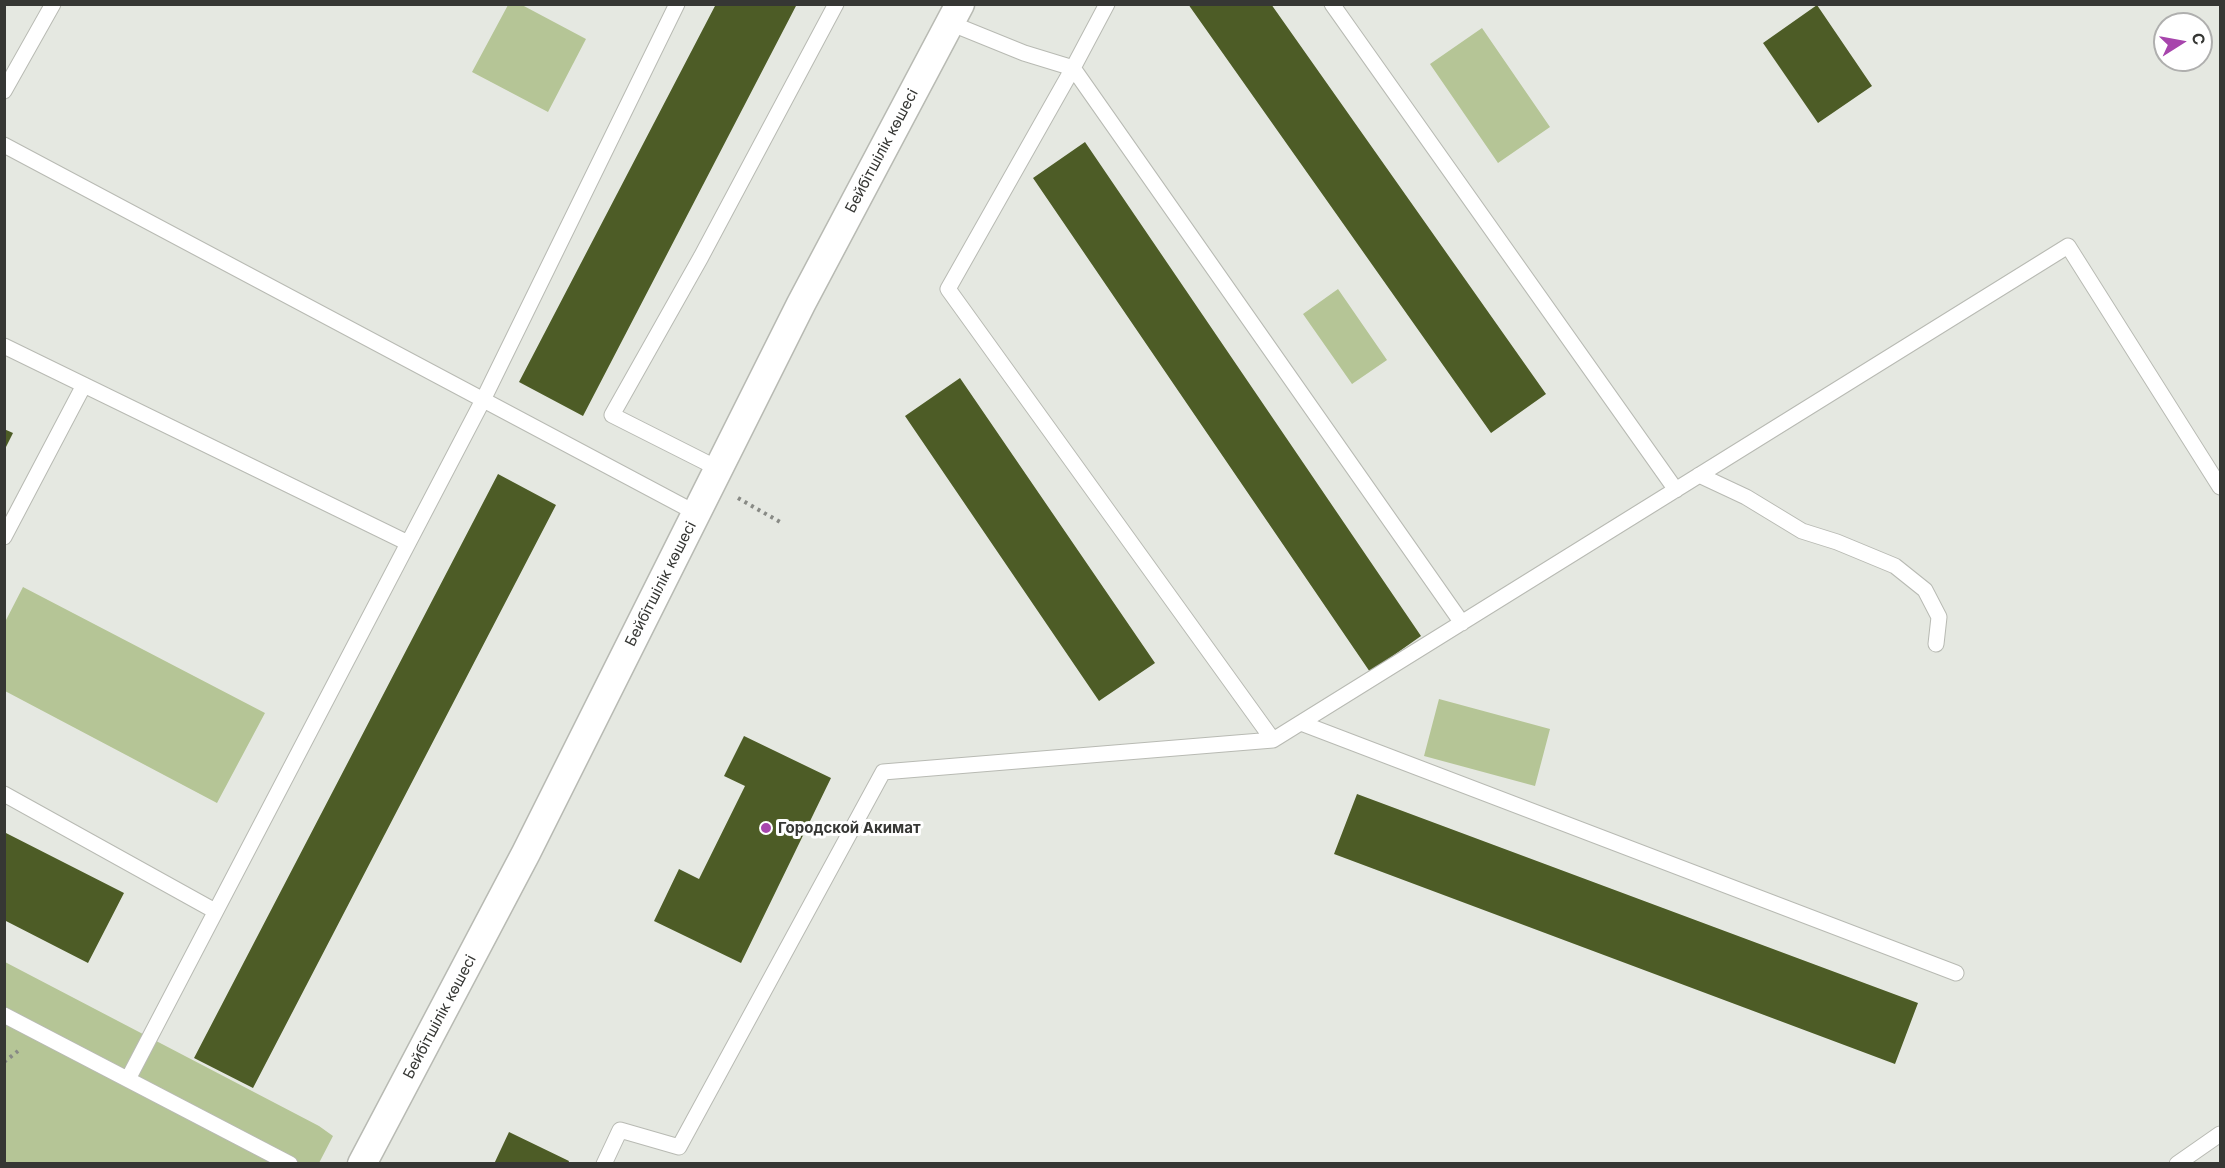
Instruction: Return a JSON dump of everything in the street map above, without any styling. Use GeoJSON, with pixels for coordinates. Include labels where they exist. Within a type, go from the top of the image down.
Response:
{"type":"FeatureCollection","features":[{"type":"Feature","properties":{"kind":"street","name":"Бейбітшілік көшесі"},"geometry":{"type":"LineString","coordinates":[[362,1164],[526,853],[801,304],[955,14]]}},
{"type":"Feature","properties":{"kind":"lane"},"geometry":{"type":"LineString","coordinates":[[4,91],[53,4]]}},
{"type":"Feature","properties":{"kind":"lane"},"geometry":{"type":"LineString","coordinates":[[128,1079],[483,400],[677,4]]}},
{"type":"Feature","properties":{"kind":"lane"},"geometry":{"type":"LineString","coordinates":[[719,470],[612,415],[701,257],[836,4]]}},
{"type":"Feature","properties":{"kind":"lane"},"geometry":{"type":"LineString","coordinates":[[1107,4],[948,289],[1273,740]]}},
{"type":"Feature","properties":{"kind":"lane"},"geometry":{"type":"LineString","coordinates":[[1332,4],[1676,490]]}},
{"type":"Feature","properties":{"kind":"lane"},"geometry":{"type":"LineString","coordinates":[[955,14],[1024,53],[1073,68],[1462,623]]}},
{"type":"Feature","properties":{"kind":"lane"},"geometry":{"type":"LineString","coordinates":[[4,145],[696,513]]}},
{"type":"Feature","properties":{"kind":"lane"},"geometry":{"type":"LineString","coordinates":[[604,1164],[620,1130],[680,1147],[882,772],[1273,740],[2068,246],[2220,487]]}},
{"type":"Feature","properties":{"kind":"lane"},"geometry":{"type":"LineString","coordinates":[[4,346],[408,543]]}},
{"type":"Feature","properties":{"kind":"lane"},"geometry":{"type":"LineString","coordinates":[[4,537],[84,385]]}},
{"type":"Feature","properties":{"kind":"lane"},"geometry":{"type":"LineString","coordinates":[[1699,475],[1746,497],[1802,531],[1837,542],[1895,566],[1925,590],[1939,617],[1936,644]]}},
{"type":"Feature","properties":{"kind":"lane"},"geometry":{"type":"LineString","coordinates":[[1301,723],[1956,973]]}},
{"type":"Feature","properties":{"kind":"lane"},"geometry":{"type":"LineString","coordinates":[[4,794],[215,911]]}},
{"type":"Feature","properties":{"kind":"lane"},"geometry":{"type":"LineString","coordinates":[[4,1015],[290,1164]]}},
{"type":"Feature","properties":{"kind":"lane"},"geometry":{"type":"LineString","coordinates":[[2177,1164],[2220,1134]]}},
{"type":"Feature","properties":{"kind":"green space"},"geometry":{"type":"Polygon","coordinates":[[[508,5],[522,5],[586,39],[548,112],[472,72],[508,5]]]}},
{"type":"Feature","properties":{"kind":"green space"},"geometry":{"type":"Polygon","coordinates":[[[1482,28],[1550,127],[1498,163],[1430,64],[1482,28]]]}},
{"type":"Feature","properties":{"kind":"green space"},"geometry":{"type":"Polygon","coordinates":[[[1338,289],[1387,360],[1352,384],[1303,314],[1338,289]]]}},
{"type":"Feature","properties":{"kind":"green space"},"geometry":{"type":"Polygon","coordinates":[[[23,587],[265,713],[217,803],[5,691],[5,622],[23,587]]]}},
{"type":"Feature","properties":{"kind":"green space"},"geometry":{"type":"Polygon","coordinates":[[[1439,699],[1550,729],[1535,786],[1424,756],[1439,699]]]}},
{"type":"Feature","properties":{"kind":"green space"},"geometry":{"type":"Polygon","coordinates":[[[5,962],[319,1126],[333,1136],[319,1163],[5,1163],[5,962]]]}},
{"type":"Feature","properties":{"kind":"building"},"geometry":{"type":"Polygon","coordinates":[[[716,4],[797,4],[583,416],[519,382],[716,4]]]}},
{"type":"Feature","properties":{"kind":"building"},"geometry":{"type":"Polygon","coordinates":[[[1188,4],[1271,4],[1546,394],[1491,433],[1188,4]]]}},
{"type":"Feature","properties":{"kind":"building"},"geometry":{"type":"Polygon","coordinates":[[[1817,5],[1872,86],[1818,123],[1763,43],[1817,5]]]}},
{"type":"Feature","properties":{"kind":"building"},"geometry":{"type":"Polygon","coordinates":[[[1085,142],[1421,636],[1370,672],[1033,178],[1085,142]]]}},
{"type":"Feature","properties":{"kind":"building"},"geometry":{"type":"Polygon","coordinates":[[[960,378],[1155,663],[1099,701],[905,416],[960,378]]]}},
{"type":"Feature","properties":{"kind":"building"},"geometry":{"type":"Polygon","coordinates":[[[4,429],[13,433],[4,451],[4,429]]]}},
{"type":"Feature","properties":{"kind":"building"},"geometry":{"type":"Polygon","coordinates":[[[498,474],[556,505],[253,1088],[194,1058],[498,474]]]}},
{"type":"Feature","properties":{"kind":"building","name":"Городской Акимат"},"geometry":{"type":"Polygon","coordinates":[[[744,736],[831,778],[741,963],[654,921],[679,869],[699,879],[745,786],[724,776],[744,736]]]}},
{"type":"Feature","properties":{"kind":"building"},"geometry":{"type":"Polygon","coordinates":[[[1357,794],[1918,1003],[1895,1064],[1334,854],[1357,794]]]}},
{"type":"Feature","properties":{"kind":"building"},"geometry":{"type":"Polygon","coordinates":[[[4,832],[124,893],[88,963],[4,920],[4,832]]]}},
{"type":"Feature","properties":{"kind":"building"},"geometry":{"type":"Polygon","coordinates":[[[509,1132],[569,1161],[568,1164],[494,1164],[509,1132]]]}},
{"type":"Feature","properties":{"kind":"place","name":"Городской Акимат"},"geometry":{"type":"Point","coordinates":[766,828]}}]}
